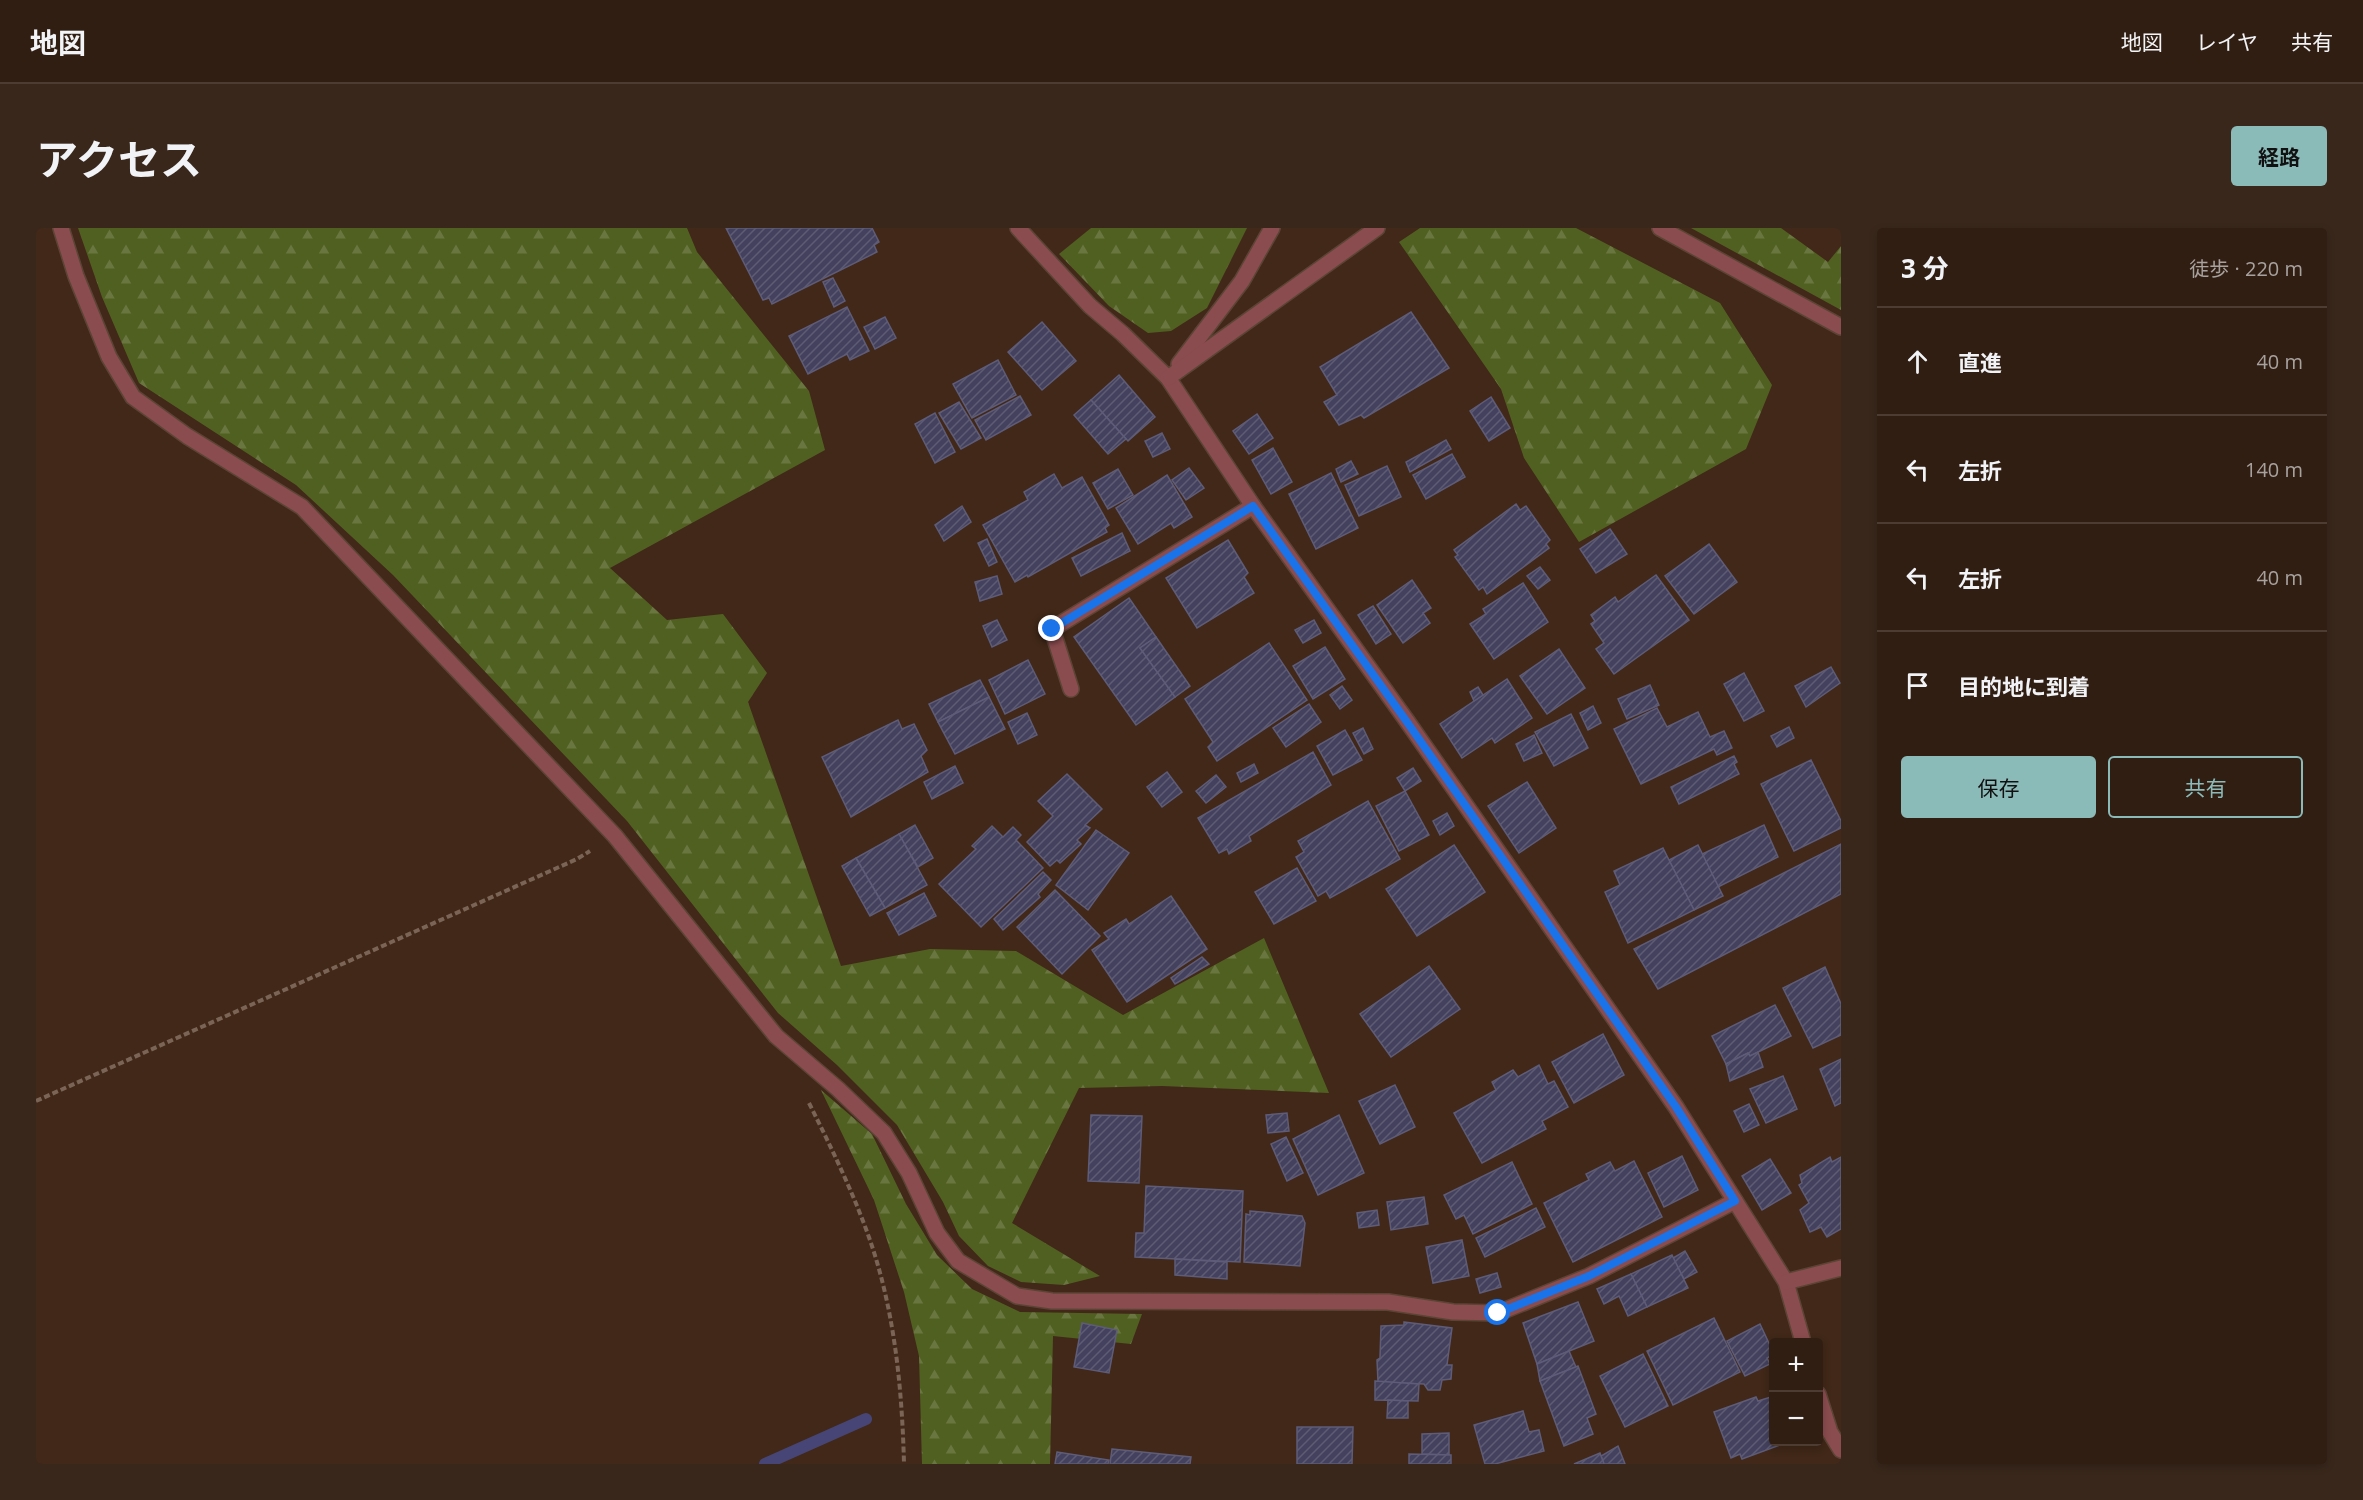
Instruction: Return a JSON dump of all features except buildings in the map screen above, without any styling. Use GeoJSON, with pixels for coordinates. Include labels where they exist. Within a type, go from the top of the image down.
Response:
{"type":"FeatureCollection","features":[{"type":"Feature","properties":{"kind":"street"},"geometry":{"type":"LineString","coordinates":[[61,228],[76,276],[109,357],[133,397],[187,436],[302,507],[615,836],[776,1036],[838,1089],[884,1133],[909,1173],[937,1233],[958,1261],[1017,1296],[1052,1301],[1388,1302],[1453,1312],[1498,1313],[1589,1276],[1735,1201]]}},
{"type":"Feature","properties":{"kind":"street"},"geometry":{"type":"LineString","coordinates":[[1018,228],[1090,306],[1124,334],[1168,378],[1253,506],[1669,1097],[1786,1282],[1802,1338]]}},
{"type":"Feature","properties":{"kind":"street"},"geometry":{"type":"LineString","coordinates":[[1168,378],[1242,281],[1272,228]]}},
{"type":"Feature","properties":{"kind":"street"},"geometry":{"type":"LineString","coordinates":[[1168,378],[1377,228]]}},
{"type":"Feature","properties":{"kind":"street"},"geometry":{"type":"LineString","coordinates":[[1660,228],[1841,327]]}},
{"type":"Feature","properties":{"kind":"street"},"geometry":{"type":"LineString","coordinates":[[1071,689],[1052,629],[1253,506]]}},
{"type":"Feature","properties":{"kind":"street"},"geometry":{"type":"LineString","coordinates":[[1786,1282],[1841,1268]]}},
{"type":"Feature","properties":{"kind":"street"},"geometry":{"type":"LineString","coordinates":[[1823,1410],[1830,1432],[1841,1450]]}},
{"type":"Feature","properties":{"kind":"path"},"geometry":{"type":"LineString","coordinates":[[36,1101],[566,864],[615,836]]}},
{"type":"Feature","properties":{"kind":"path"},"geometry":{"type":"LineString","coordinates":[[807,1100],[841,1166],[867,1230],[883,1286],[896,1345],[904,1464]]}},
{"type":"Feature","properties":{"kind":"green space"},"geometry":{"type":"Polygon","coordinates":[[[78,228],[687,228],[697,252],[809,391],[825,450],[610,568],[667,620],[723,614],[767,673],[748,702],[841,966],[930,949],[1016,951],[1123,1015],[1264,938],[1329,1093],[1162,1086],[1079,1088],[1012,1223],[1100,1276],[1064,1285],[1021,1282],[988,1266],[959,1236],[943,1202],[897,1125],[837,1065],[778,1013],[627,821],[393,575],[296,485],[139,383],[102,297],[78,228]]]}},
{"type":"Feature","properties":{"kind":"green space"},"geometry":{"type":"Polygon","coordinates":[[[1091,228],[1247,228],[1207,308],[1171,331],[1148,333],[1109,306],[1059,254],[1091,228]]]}},
{"type":"Feature","properties":{"kind":"green space"},"geometry":{"type":"Polygon","coordinates":[[[1420,228],[1576,228],[1720,303],[1772,385],[1746,449],[1579,542],[1524,458],[1501,389],[1399,242],[1420,228]]]}},
{"type":"Feature","properties":{"kind":"green space"},"geometry":{"type":"Polygon","coordinates":[[[1691,228],[1781,228],[1828,262],[1841,246],[1841,310],[1691,228]]]}},
{"type":"Feature","properties":{"kind":"green space"},"geometry":{"type":"Polygon","coordinates":[[[821,1090],[872,1134],[906,1204],[937,1255],[972,1289],[1020,1312],[1142,1314],[1131,1344],[1053,1336],[1050,1464],[922,1464],[919,1356],[904,1292],[874,1200],[821,1090]]]}},
{"type":"Feature","properties":{"kind":"waterway"},"geometry":{"type":"LineString","coordinates":[[765,1464],[866,1419]]}},
{"type":"Feature","properties":{"kind":"route"},"geometry":{"type":"LineString","coordinates":[[1052,629],[1253,506],[1676,1107],[1735,1201],[1589,1276],[1498,1313]]}}]}
